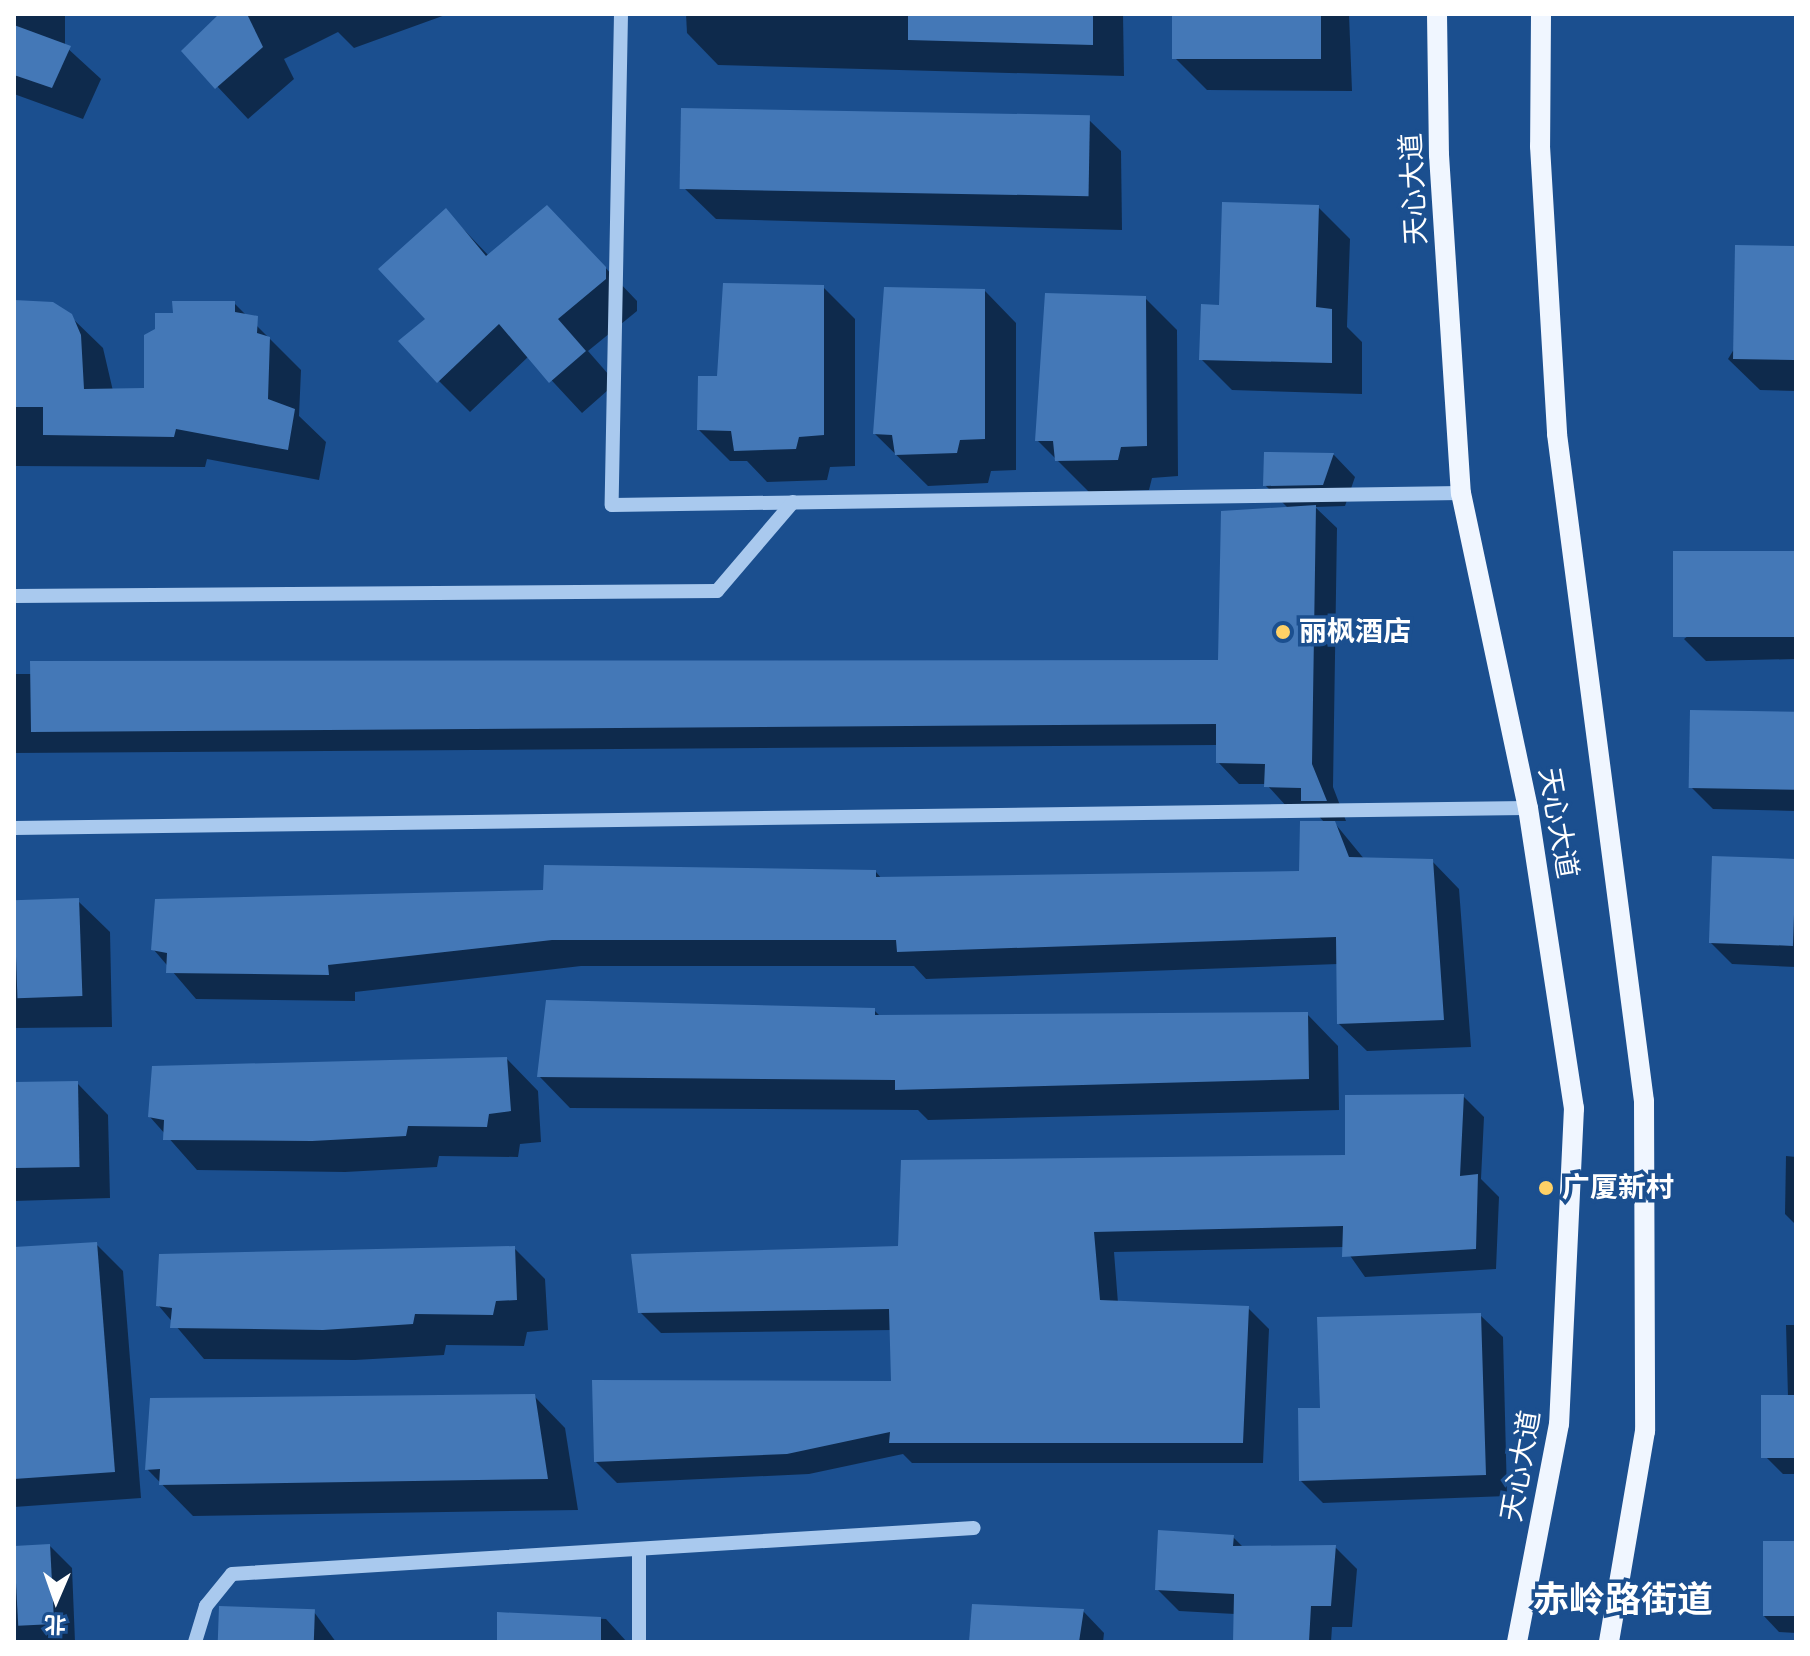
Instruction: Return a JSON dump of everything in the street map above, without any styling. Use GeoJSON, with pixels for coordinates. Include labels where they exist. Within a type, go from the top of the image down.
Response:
{"type":"FeatureCollection","features":[{"type":"Feature","properties":{"kind":"main road","name":"天心大道"},"geometry":{"type":"LineString","coordinates":[[1437,14],[1439,155],[1461,493],[1528,808],[1574,1108],[1559,1424],[1517,1642]]}},
{"type":"Feature","properties":{"kind":"main road","name":"天心大道"},"geometry":{"type":"LineString","coordinates":[[1541,14],[1540,146],[1557,434],[1644,1101],[1645,1431],[1609,1642]]}},
{"type":"Feature","properties":{"kind":"street"},"geometry":{"type":"LineString","coordinates":[[621,14],[612,505],[1461,493]]}},
{"type":"Feature","properties":{"kind":"street"},"geometry":{"type":"LineString","coordinates":[[14,596],[717,591],[793,502]]}},
{"type":"Feature","properties":{"kind":"street"},"geometry":{"type":"LineString","coordinates":[[14,828],[1528,808]]}},
{"type":"Feature","properties":{"kind":"street"},"geometry":{"type":"LineString","coordinates":[[195,1642],[206,1606],[232,1574],[974,1528]]}},
{"type":"Feature","properties":{"kind":"street"},"geometry":{"type":"LineString","coordinates":[[639,1550],[639,1642]]}},
{"type":"Feature","properties":{"kind":"building"},"geometry":{"type":"Polygon","coordinates":[[[219,14],[247,14],[263,47],[215,89],[181,51],[219,14]]]}},
{"type":"Feature","properties":{"kind":"building"},"geometry":{"type":"Polygon","coordinates":[[[908,14],[1093,14],[1093,45],[908,40],[908,14]]]}},
{"type":"Feature","properties":{"kind":"building"},"geometry":{"type":"Polygon","coordinates":[[[1172,14],[1321,14],[1321,59],[1172,59],[1172,14]]]}},
{"type":"Feature","properties":{"kind":"building"},"geometry":{"type":"Polygon","coordinates":[[[14,25],[71,46],[52,88],[14,75],[14,25]]]}},
{"type":"Feature","properties":{"kind":"building"},"geometry":{"type":"Polygon","coordinates":[[[681,108],[1090,115],[1089,196],[680,189],[681,108]]]}},
{"type":"Feature","properties":{"kind":"building"},"geometry":{"type":"Polygon","coordinates":[[[1222,202],[1319,205],[1316,307],[1332,309],[1332,363],[1199,360],[1201,304],[1219,305],[1222,202]]]}},
{"type":"Feature","properties":{"kind":"building"},"geometry":{"type":"Polygon","coordinates":[[[547,205],[606,267],[606,279],[558,319],[586,351],[549,383],[499,324],[437,383],[398,341],[425,319],[378,269],[446,208],[486,256],[547,205]]]}},
{"type":"Feature","properties":{"kind":"building"},"geometry":{"type":"Polygon","coordinates":[[[1735,245],[1796,246],[1794,360],[1733,359],[1735,245]]]}},
{"type":"Feature","properties":{"kind":"building"},"geometry":{"type":"Polygon","coordinates":[[[723,283],[824,285],[824,435],[799,437],[796,449],[734,451],[731,431],[697,430],[698,376],[717,376],[723,283]]]}},
{"type":"Feature","properties":{"kind":"building"},"geometry":{"type":"Polygon","coordinates":[[[884,287],[985,289],[985,439],[960,440],[957,453],[895,455],[892,435],[873,434],[884,287]]]}},
{"type":"Feature","properties":{"kind":"building"},"geometry":{"type":"Polygon","coordinates":[[[1045,293],[1146,296],[1147,446],[1121,447],[1118,460],[1055,461],[1053,441],[1035,441],[1045,293]]]}},
{"type":"Feature","properties":{"kind":"building"},"geometry":{"type":"Polygon","coordinates":[[[14,300],[53,302],[72,314],[81,335],[84,389],[144,388],[144,335],[155,329],[155,313],[173,313],[172,301],[235,301],[235,312],[258,316],[257,333],[270,337],[268,399],[295,409],[288,450],[176,429],[174,437],[43,435],[43,407],[14,407],[14,300]]]}},
{"type":"Feature","properties":{"kind":"building"},"geometry":{"type":"Polygon","coordinates":[[[1264,452],[1334,453],[1323,485],[1263,486],[1264,452]]]}},
{"type":"Feature","properties":{"kind":"building"},"geometry":{"type":"Polygon","coordinates":[[[1316,505],[1312,764],[1327,801],[1301,801],[1301,788],[1264,787],[1265,764],[1216,763],[1216,724],[31,732],[30,661],[1218,660],[1221,511],[1316,505]]]}},
{"type":"Feature","properties":{"kind":"building"},"geometry":{"type":"Polygon","coordinates":[[[1673,551],[1796,551],[1796,637],[1673,637],[1673,551]]]}},
{"type":"Feature","properties":{"kind":"building"},"geometry":{"type":"Polygon","coordinates":[[[1690,710],[1796,712],[1795,790],[1689,788],[1690,710]]]}},
{"type":"Feature","properties":{"kind":"building"},"geometry":{"type":"Polygon","coordinates":[[[1300,821],[1335,821],[1349,857],[1433,859],[1444,1020],[1337,1024],[1336,937],[897,952],[896,940],[552,940],[328,965],[329,975],[166,973],[167,953],[151,950],[155,899],[543,890],[544,865],[876,870],[876,877],[1299,871],[1300,821]]]}},
{"type":"Feature","properties":{"kind":"building"},"geometry":{"type":"Polygon","coordinates":[[[1712,856],[1796,859],[1793,946],[1709,943],[1712,856]]]}},
{"type":"Feature","properties":{"kind":"building"},"geometry":{"type":"Polygon","coordinates":[[[79,898],[82,996],[17,998],[14,900],[79,898]]]}},
{"type":"Feature","properties":{"kind":"building"},"geometry":{"type":"Polygon","coordinates":[[[546,1000],[875,1008],[875,1015],[1308,1012],[1309,1079],[895,1090],[895,1080],[537,1077],[546,1000]]]}},
{"type":"Feature","properties":{"kind":"building"},"geometry":{"type":"Polygon","coordinates":[[[507,1057],[511,1111],[489,1114],[487,1127],[408,1126],[406,1136],[312,1141],[163,1140],[164,1120],[148,1117],[152,1066],[507,1057]]]}},
{"type":"Feature","properties":{"kind":"building"},"geometry":{"type":"Polygon","coordinates":[[[78,1081],[80,1167],[16,1168],[14,1082],[78,1081]]]}},
{"type":"Feature","properties":{"kind":"building"},"geometry":{"type":"Polygon","coordinates":[[[1464,1094],[1460,1176],[1478,1174],[1476,1249],[1342,1257],[1343,1226],[1094,1232],[1100,1300],[1249,1306],[1243,1443],[889,1443],[890,1432],[787,1454],[594,1462],[592,1380],[891,1381],[889,1309],[638,1313],[631,1254],[898,1246],[901,1160],[1345,1155],[1345,1095],[1464,1094]]]}},
{"type":"Feature","properties":{"kind":"building"},"geometry":{"type":"Polygon","coordinates":[[[97,1242],[115,1472],[14,1479],[14,1247],[97,1242]]]}},
{"type":"Feature","properties":{"kind":"building"},"geometry":{"type":"Polygon","coordinates":[[[515,1246],[517,1300],[496,1301],[493,1315],[415,1314],[413,1324],[323,1330],[170,1328],[172,1308],[156,1306],[159,1254],[515,1246]]]}},
{"type":"Feature","properties":{"kind":"building"},"geometry":{"type":"Polygon","coordinates":[[[1481,1313],[1486,1475],[1299,1481],[1298,1408],[1320,1408],[1317,1317],[1481,1313]]]}},
{"type":"Feature","properties":{"kind":"building"},"geometry":{"type":"Polygon","coordinates":[[[535,1394],[548,1479],[159,1485],[160,1469],[145,1470],[150,1398],[535,1394]]]}},
{"type":"Feature","properties":{"kind":"building"},"geometry":{"type":"Polygon","coordinates":[[[1761,1395],[1796,1395],[1796,1458],[1761,1458],[1761,1395]]]}},
{"type":"Feature","properties":{"kind":"building"},"geometry":{"type":"Polygon","coordinates":[[[1158,1530],[1234,1535],[1233,1546],[1336,1545],[1331,1606],[1311,1606],[1309,1642],[1233,1642],[1234,1594],[1155,1590],[1158,1530]]]}},
{"type":"Feature","properties":{"kind":"building"},"geometry":{"type":"Polygon","coordinates":[[[1763,1541],[1796,1541],[1796,1616],[1763,1616],[1763,1541]]]}},
{"type":"Feature","properties":{"kind":"building"},"geometry":{"type":"Polygon","coordinates":[[[50,1544],[54,1624],[18,1626],[14,1546],[50,1544]]]}},
{"type":"Feature","properties":{"kind":"building"},"geometry":{"type":"Polygon","coordinates":[[[972,1604],[1084,1609],[1079,1642],[969,1642],[972,1604]]]}},
{"type":"Feature","properties":{"kind":"building"},"geometry":{"type":"Polygon","coordinates":[[[219,1606],[315,1609],[314,1642],[218,1642],[219,1606]]]}},
{"type":"Feature","properties":{"kind":"building"},"geometry":{"type":"Polygon","coordinates":[[[497,1612],[601,1617],[601,1642],[497,1642],[497,1612]]]}},
{"type":"Feature","properties":{"kind":"place","name":"丽枫酒店"},"geometry":{"type":"Point","coordinates":[1283,632]}},
{"type":"Feature","properties":{"kind":"place","name":"广厦新村"},"geometry":{"type":"Point","coordinates":[1546,1188]}},
{"type":"Feature","properties":{"kind":"district","name":"赤岭路街道"},"geometry":{"type":"Point","coordinates":[1623,1600]}}]}
